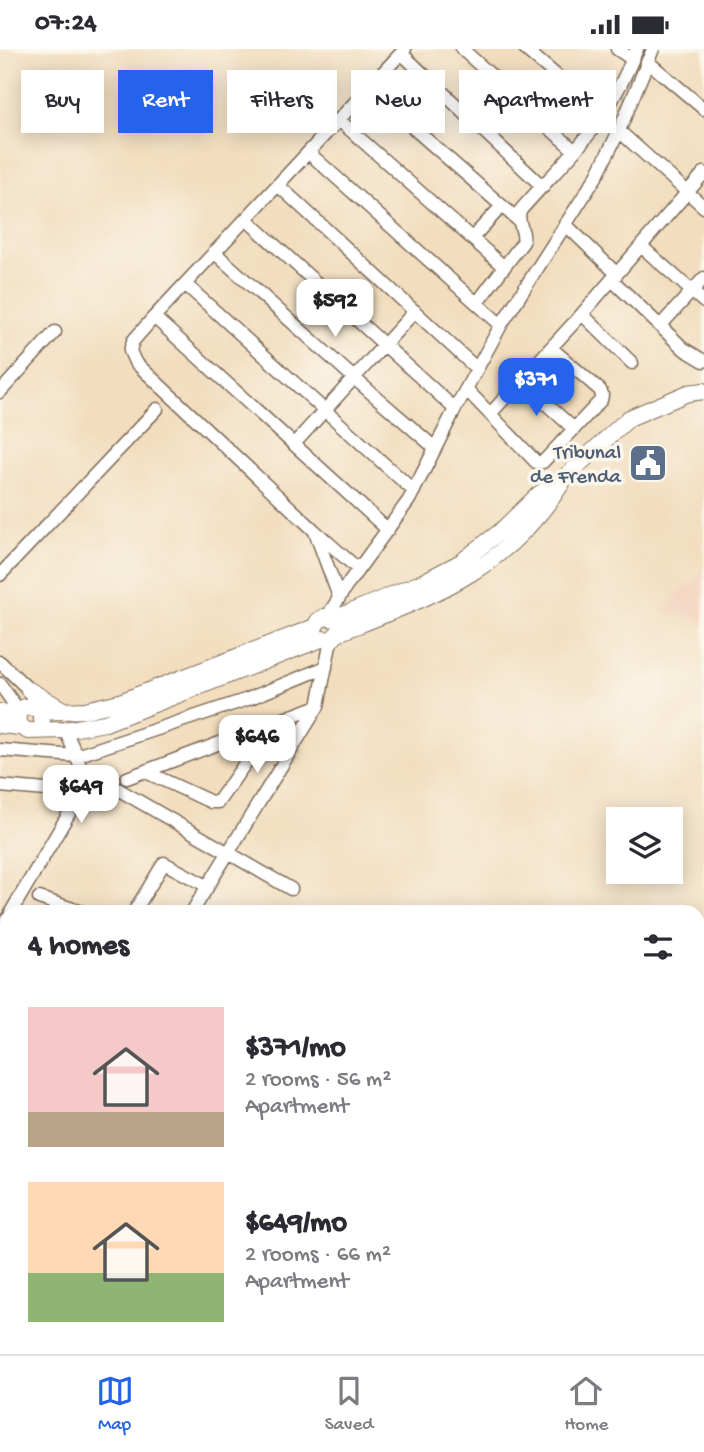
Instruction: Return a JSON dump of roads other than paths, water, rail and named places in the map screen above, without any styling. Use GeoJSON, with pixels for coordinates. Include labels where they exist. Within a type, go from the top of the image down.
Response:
{"type":"FeatureCollection","features":[{"type":"Feature","properties":{"kind":"main road"},"geometry":{"type":"LineString","coordinates":[[0,725],[23,721],[41,724],[39,711],[68,712],[120,702],[431,596],[475,572],[498,554],[544,510],[565,477],[629,418],[688,393],[704,391]]}},
{"type":"Feature","properties":{"kind":"main road"},"geometry":{"type":"LineString","coordinates":[[0,712],[23,721],[65,730],[86,728],[121,718],[328,629]]}},
{"type":"Feature","properties":{"kind":"main road"},"geometry":{"type":"LineString","coordinates":[[29,690],[68,712]]}},
{"type":"Feature","properties":{"kind":"street"},"geometry":{"type":"LineString","coordinates":[[462,49],[575,151]]}},
{"type":"Feature","properties":{"kind":"street"},"geometry":{"type":"LineString","coordinates":[[525,49],[550,70]]}},
{"type":"Feature","properties":{"kind":"street"},"geometry":{"type":"LineString","coordinates":[[616,90],[635,54],[617,49]]}},
{"type":"Feature","properties":{"kind":"street"},"geometry":{"type":"LineString","coordinates":[[196,905],[318,706],[326,667],[328,629],[339,597],[414,491],[455,409],[502,325],[596,177],[619,131],[653,49]]}},
{"type":"Feature","properties":{"kind":"street"},"geometry":{"type":"LineString","coordinates":[[385,70],[403,51],[543,187]]}},
{"type":"Feature","properties":{"kind":"street"},"geometry":{"type":"LineString","coordinates":[[647,61],[704,109]]}},
{"type":"Feature","properties":{"kind":"street"},"geometry":{"type":"LineString","coordinates":[[351,107],[154,317],[133,341],[130,351],[132,359],[358,569]]}},
{"type":"Feature","properties":{"kind":"street"},"geometry":{"type":"LineString","coordinates":[[339,120],[504,267]]}},
{"type":"Feature","properties":{"kind":"street"},"geometry":{"type":"LineString","coordinates":[[619,131],[704,207]]}},
{"type":"Feature","properties":{"kind":"street"},"geometry":{"type":"LineString","coordinates":[[419,133],[519,220]]}},
{"type":"Feature","properties":{"kind":"street"},"geometry":{"type":"LineString","coordinates":[[477,303],[524,239],[519,220],[520,211],[589,133]]}},
{"type":"Feature","properties":{"kind":"street"},"geometry":{"type":"LineString","coordinates":[[309,153],[502,325]]}},
{"type":"Feature","properties":{"kind":"street"},"geometry":{"type":"LineString","coordinates":[[491,413],[615,277],[704,173]]}},
{"type":"Feature","properties":{"kind":"street"},"geometry":{"type":"LineString","coordinates":[[278,185],[477,369]]}},
{"type":"Feature","properties":{"kind":"street"},"geometry":{"type":"LineString","coordinates":[[472,238],[502,206]]}},
{"type":"Feature","properties":{"kind":"street"},"geometry":{"type":"LineString","coordinates":[[246,219],[455,409]]}},
{"type":"Feature","properties":{"kind":"street"},"geometry":{"type":"LineString","coordinates":[[565,224],[660,326],[684,349],[704,361]]}},
{"type":"Feature","properties":{"kind":"street"},"geometry":{"type":"LineString","coordinates":[[641,246],[704,302]]}},
{"type":"Feature","properties":{"kind":"street"},"geometry":{"type":"LineString","coordinates":[[214,252],[435,448]]}},
{"type":"Feature","properties":{"kind":"street"},"geometry":{"type":"LineString","coordinates":[[660,326],[704,278]]}},
{"type":"Feature","properties":{"kind":"street"},"geometry":{"type":"LineString","coordinates":[[185,284],[414,491]]}},
{"type":"Feature","properties":{"kind":"street"},"geometry":{"type":"LineString","coordinates":[[294,444],[415,311]]}},
{"type":"Feature","properties":{"kind":"street"},"geometry":{"type":"LineString","coordinates":[[582,314],[632,363]]}},
{"type":"Feature","properties":{"kind":"street"},"geometry":{"type":"LineString","coordinates":[[154,317],[388,530]]}},
{"type":"Feature","properties":{"kind":"street"},"geometry":{"type":"LineString","coordinates":[[0,392],[55,332]]}},
{"type":"Feature","properties":{"kind":"street"},"geometry":{"type":"LineString","coordinates":[[466,389],[538,463],[545,461],[603,395],[551,348]]}},
{"type":"Feature","properties":{"kind":"street"},"geometry":{"type":"LineString","coordinates":[[521,381],[574,429]]}},
{"type":"Feature","properties":{"kind":"street"},"geometry":{"type":"LineString","coordinates":[[0,575],[157,409]]}},
{"type":"Feature","properties":{"kind":"street"},"geometry":{"type":"LineString","coordinates":[[315,531],[339,597]]}},
{"type":"Feature","properties":{"kind":"street"},"geometry":{"type":"LineString","coordinates":[[0,662],[29,690],[39,711]]}},
{"type":"Feature","properties":{"kind":"street"},"geometry":{"type":"LineString","coordinates":[[78,762],[326,667]]}},
{"type":"Feature","properties":{"kind":"street"},"geometry":{"type":"LineString","coordinates":[[0,684],[23,721]]}},
{"type":"Feature","properties":{"kind":"street"},"geometry":{"type":"LineString","coordinates":[[127,778],[318,706]]}},
{"type":"Feature","properties":{"kind":"street"},"geometry":{"type":"LineString","coordinates":[[15,905],[81,793],[83,781],[65,730]]}},
{"type":"Feature","properties":{"kind":"street"},"geometry":{"type":"LineString","coordinates":[[146,772],[211,802],[218,802],[256,748],[302,732]]}},
{"type":"Feature","properties":{"kind":"street"},"geometry":{"type":"LineString","coordinates":[[0,750],[78,762],[291,889]]}},
{"type":"Feature","properties":{"kind":"street"},"geometry":{"type":"LineString","coordinates":[[0,786],[81,793]]}},
{"type":"Feature","properties":{"kind":"street"},"geometry":{"type":"LineString","coordinates":[[138,905],[164,863],[207,886]]}},
{"type":"Feature","properties":{"kind":"street"},"geometry":{"type":"LineString","coordinates":[[38,898],[60,905]]}},
{"type":"Feature","properties":{"kind":"place","name":"Tribunal de Frenda"},"geometry":{"type":"Point","coordinates":[648,463]}}]}
